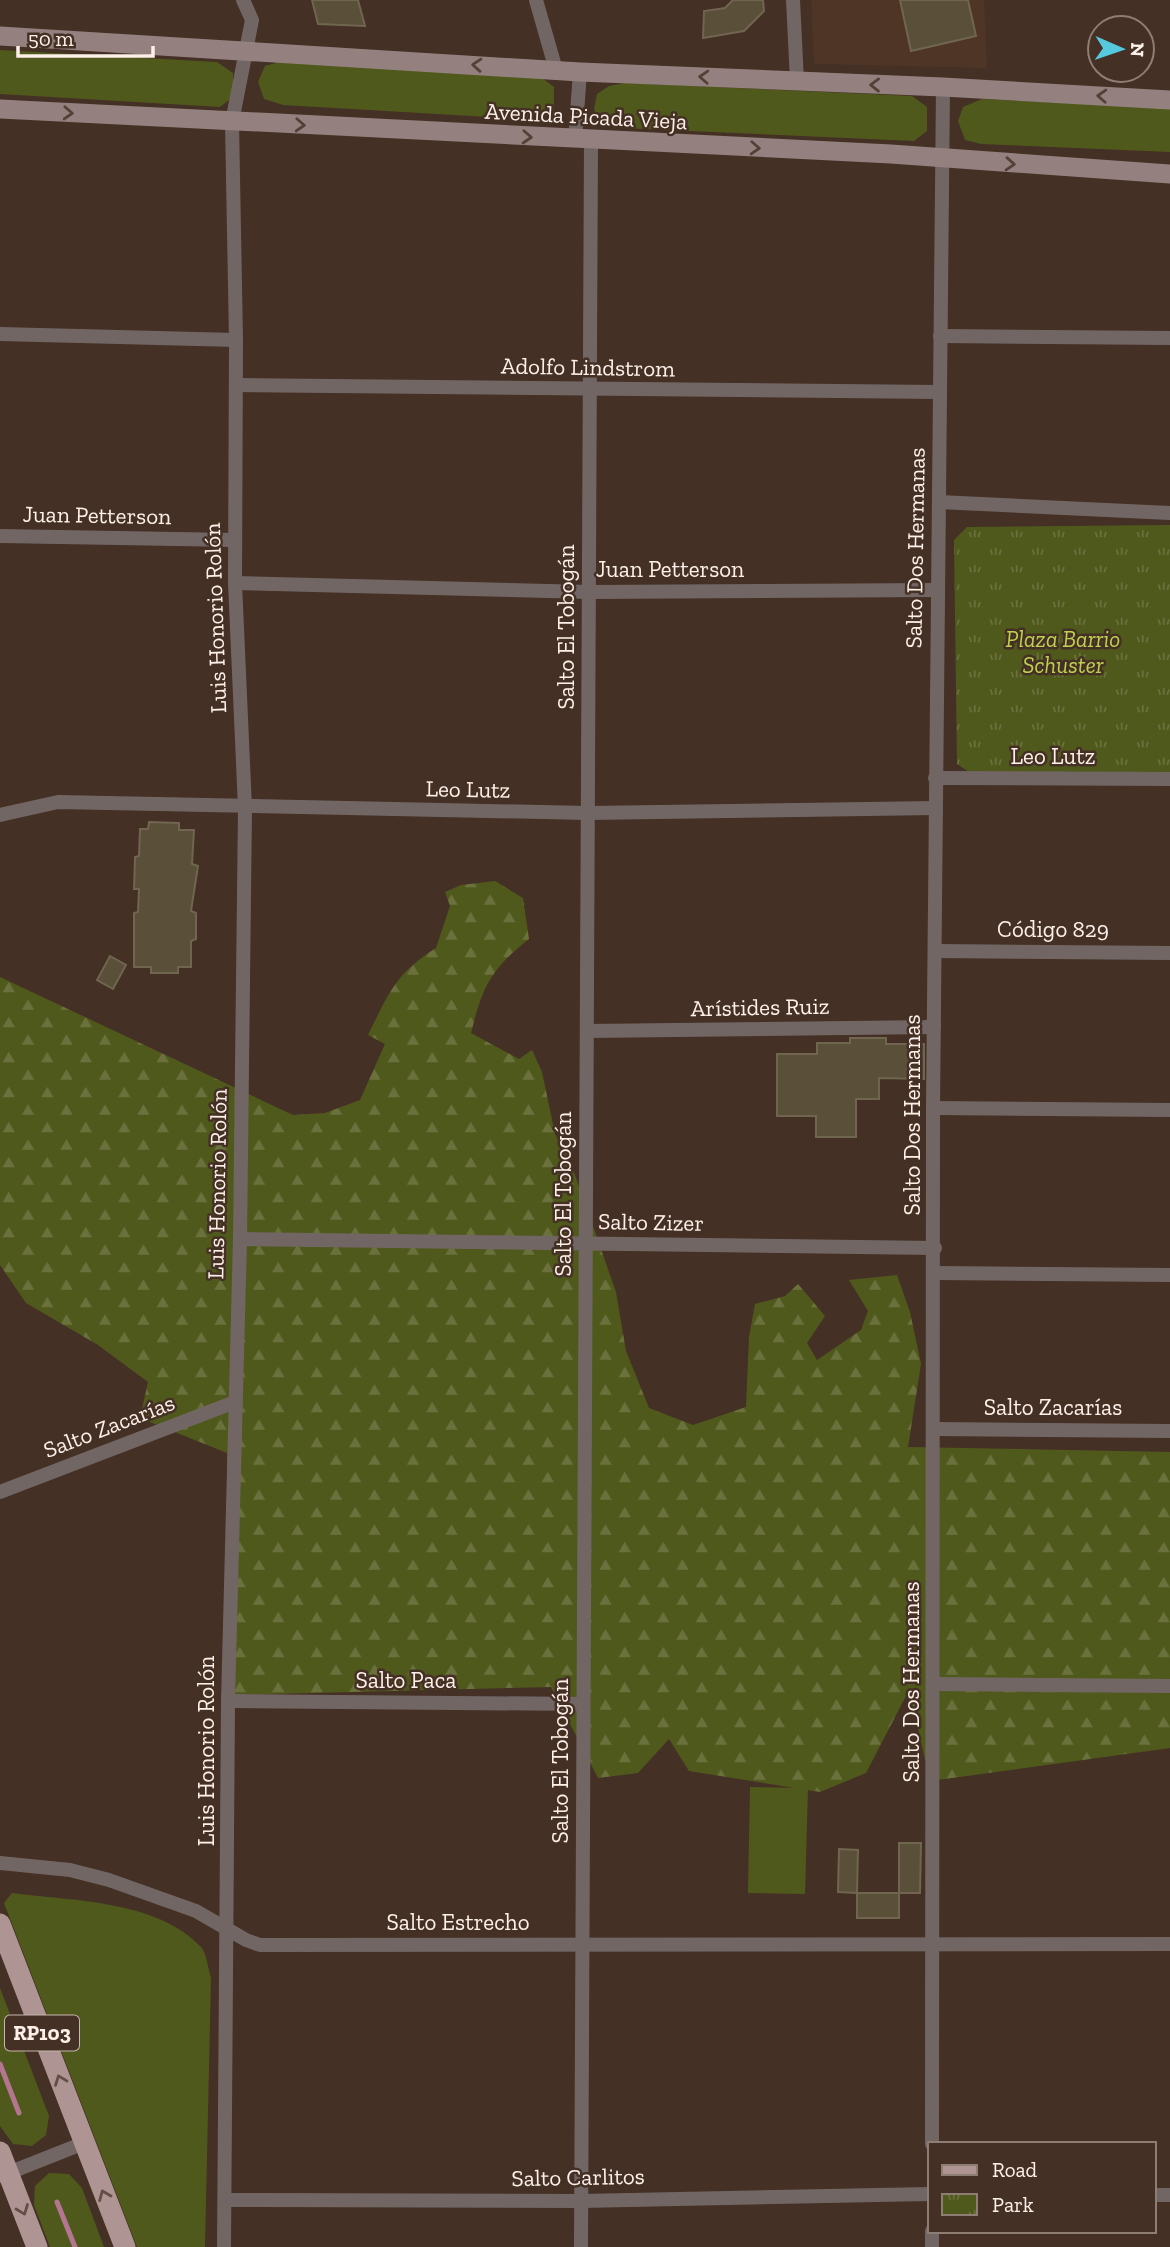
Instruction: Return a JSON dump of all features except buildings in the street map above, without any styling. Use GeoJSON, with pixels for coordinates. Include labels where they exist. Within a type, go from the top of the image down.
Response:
{"type":"FeatureCollection","features":[{"type":"Feature","properties":{"kind":"main road","name":"RP103"},"geometry":{"type":"LineString","coordinates":[[0,1924],[125,2247]]}},
{"type":"Feature","properties":{"kind":"main road"},"geometry":{"type":"LineString","coordinates":[[0,2152],[4,2175],[37,2247]]}},
{"type":"Feature","properties":{"kind":"street","name":"Luis Honorio Rolón"},"geometry":{"type":"LineString","coordinates":[[224,2247],[228,1701],[240,1239],[244,808],[235,583],[236,340],[232,122],[251,20],[243,0]]}},
{"type":"Feature","properties":{"kind":"street"},"geometry":{"type":"LineString","coordinates":[[536,0],[556,70]]}},
{"type":"Feature","properties":{"kind":"street"},"geometry":{"type":"LineString","coordinates":[[793,0],[797,81]]}},
{"type":"Feature","properties":{"kind":"street","name":"Avenida Picada Vieja"},"geometry":{"type":"LineString","coordinates":[[0,36],[580,72],[943,87],[1170,100]]}},
{"type":"Feature","properties":{"kind":"street","name":"Salto El Tobogán"},"geometry":{"type":"LineString","coordinates":[[580,72],[590,390],[580,2247]]}},
{"type":"Feature","properties":{"kind":"street","name":"Salto Dos Hermanas"},"geometry":{"type":"LineString","coordinates":[[932,2142],[936,1273],[933,1108],[943,87]]}},
{"type":"Feature","properties":{"kind":"street","name":"Avenida Picada Vieja"},"geometry":{"type":"LineString","coordinates":[[0,109],[891,154],[1170,174]]}},
{"type":"Feature","properties":{"kind":"street"},"geometry":{"type":"LineString","coordinates":[[0,334],[236,340]]}},
{"type":"Feature","properties":{"kind":"street"},"geometry":{"type":"LineString","coordinates":[[940,336],[1170,338]]}},
{"type":"Feature","properties":{"kind":"street","name":"Adolfo Lindstrom"},"geometry":{"type":"LineString","coordinates":[[236,385],[940,392]]}},
{"type":"Feature","properties":{"kind":"street"},"geometry":{"type":"LineString","coordinates":[[939,502],[1170,513]]}},
{"type":"Feature","properties":{"kind":"street","name":"Juan Petterson"},"geometry":{"type":"LineString","coordinates":[[0,536],[235,540]]}},
{"type":"Feature","properties":{"kind":"street","name":"Juan Petterson"},"geometry":{"type":"LineString","coordinates":[[235,583],[589,592],[938,590]]}},
{"type":"Feature","properties":{"kind":"street","name":"Leo Lutz"},"geometry":{"type":"LineString","coordinates":[[935,778],[1170,779]]}},
{"type":"Feature","properties":{"kind":"street","name":"Leo Lutz"},"geometry":{"type":"LineString","coordinates":[[0,815],[58,802],[244,808],[588,813],[936,808]]}},
{"type":"Feature","properties":{"kind":"street","name":"Código 829"},"geometry":{"type":"LineString","coordinates":[[935,951],[1170,953]]}},
{"type":"Feature","properties":{"kind":"street","name":"Arístides Ruiz"},"geometry":{"type":"LineString","coordinates":[[587,1031],[934,1027]]}},
{"type":"Feature","properties":{"kind":"street"},"geometry":{"type":"LineString","coordinates":[[933,1108],[1170,1110]]}},
{"type":"Feature","properties":{"kind":"street","name":"Salto Zizer"},"geometry":{"type":"LineString","coordinates":[[240,1239],[935,1248]]}},
{"type":"Feature","properties":{"kind":"street"},"geometry":{"type":"LineString","coordinates":[[936,1273],[1170,1275]]}},
{"type":"Feature","properties":{"kind":"street","name":"Salto Zacarías"},"geometry":{"type":"LineString","coordinates":[[0,1492],[235,1402]]}},
{"type":"Feature","properties":{"kind":"street","name":"Salto Zacarías"},"geometry":{"type":"LineString","coordinates":[[935,1429],[1170,1431]]}},
{"type":"Feature","properties":{"kind":"street"},"geometry":{"type":"LineString","coordinates":[[934,1684],[1170,1686]]}},
{"type":"Feature","properties":{"kind":"street","name":"Salto Paca"},"geometry":{"type":"LineString","coordinates":[[228,1701],[583,1704]]}},
{"type":"Feature","properties":{"kind":"street","name":"Salto Estrecho"},"geometry":{"type":"LineString","coordinates":[[0,1863],[70,1870],[109,1880],[196,1911],[260,1945],[1170,1944]]}},
{"type":"Feature","properties":{"kind":"street"},"geometry":{"type":"LineString","coordinates":[[4,2175],[84,2143]]}},
{"type":"Feature","properties":{"kind":"street","name":"Salto Carlitos"},"geometry":{"type":"LineString","coordinates":[[225,2200],[581,2201],[928,2194]]}},
{"type":"Feature","properties":{"kind":"shaded area"},"geometry":{"type":"Polygon","coordinates":[[[811,0],[984,0],[987,68],[814,64],[811,0]]]}},
{"type":"Feature","properties":{"kind":"green space"},"geometry":{"type":"Polygon","coordinates":[[[0,50],[217,62],[233,73],[233,97],[220,107],[0,94],[0,50]]]}},
{"type":"Feature","properties":{"kind":"green space"},"geometry":{"type":"Polygon","coordinates":[[[283,61],[538,75],[554,87],[554,110],[541,120],[283,105],[264,99],[258,82],[265,66],[283,61]]]}},
{"type":"Feature","properties":{"kind":"green space"},"geometry":{"type":"Polygon","coordinates":[[[625,83],[912,96],[927,107],[927,131],[914,141],[622,128],[598,120],[594,109],[597,94],[609,86],[625,83]]]}},
{"type":"Feature","properties":{"kind":"green space"},"geometry":{"type":"Polygon","coordinates":[[[982,99],[1170,108],[1170,152],[981,144],[965,140],[958,121],[963,107],[982,99]]]}},
{"type":"Feature","properties":{"kind":"green space","name":"Plaza Barrio Schuster"},"geometry":{"type":"Polygon","coordinates":[[[1170,525],[1170,775],[975,776],[957,764],[954,540],[967,527],[1170,525]]]}},
{"type":"Feature","properties":{"kind":"green space"},"geometry":{"type":"Polygon","coordinates":[[[495,881],[523,898],[529,939],[505,960],[490,980],[471,1033],[519,1059],[532,1050],[542,1072],[555,1134],[569,1158],[616,1292],[626,1351],[649,1408],[693,1425],[746,1407],[749,1337],[755,1304],[785,1296],[798,1284],[825,1316],[807,1343],[817,1360],[861,1330],[868,1311],[849,1280],[897,1275],[910,1312],[921,1364],[908,1447],[1170,1452],[1170,1748],[930,1781],[909,1690],[866,1773],[820,1792],[689,1771],[669,1739],[638,1773],[598,1778],[551,1687],[231,1695],[227,1453],[140,1418],[148,1382],[98,1345],[26,1303],[0,1265],[0,977],[293,1115],[325,1113],[360,1100],[385,1044],[368,1035],[394,986],[422,957],[436,948],[450,906],[445,892],[461,885],[495,881]]]}},
{"type":"Feature","properties":{"kind":"green space"},"geometry":{"type":"Polygon","coordinates":[[[750,1787],[808,1788],[805,1894],[748,1893],[750,1787]]]}},
{"type":"Feature","properties":{"kind":"green space"},"geometry":{"type":"Polygon","coordinates":[[[12,1893],[87,1901],[138,1911],[183,1932],[203,1950],[211,1978],[205,2247],[137,2247],[4,1903],[12,1893]]]}},
{"type":"Feature","properties":{"kind":"green space"},"geometry":{"type":"Polygon","coordinates":[[[0,1988],[49,2116],[46,2135],[32,2146],[13,2144],[0,2126],[0,1988]]]}},
{"type":"Feature","properties":{"kind":"green space"},"geometry":{"type":"Polygon","coordinates":[[[49,2173],[69,2174],[82,2188],[104,2247],[50,2247],[34,2205],[35,2186],[49,2173]]]}},
{"type":"Feature","properties":{"kind":"waterway"},"geometry":{"type":"LineString","coordinates":[[0,2064],[19,2113]]}},
{"type":"Feature","properties":{"kind":"waterway"},"geometry":{"type":"LineString","coordinates":[[57,2202],[75,2247]]}}]}
